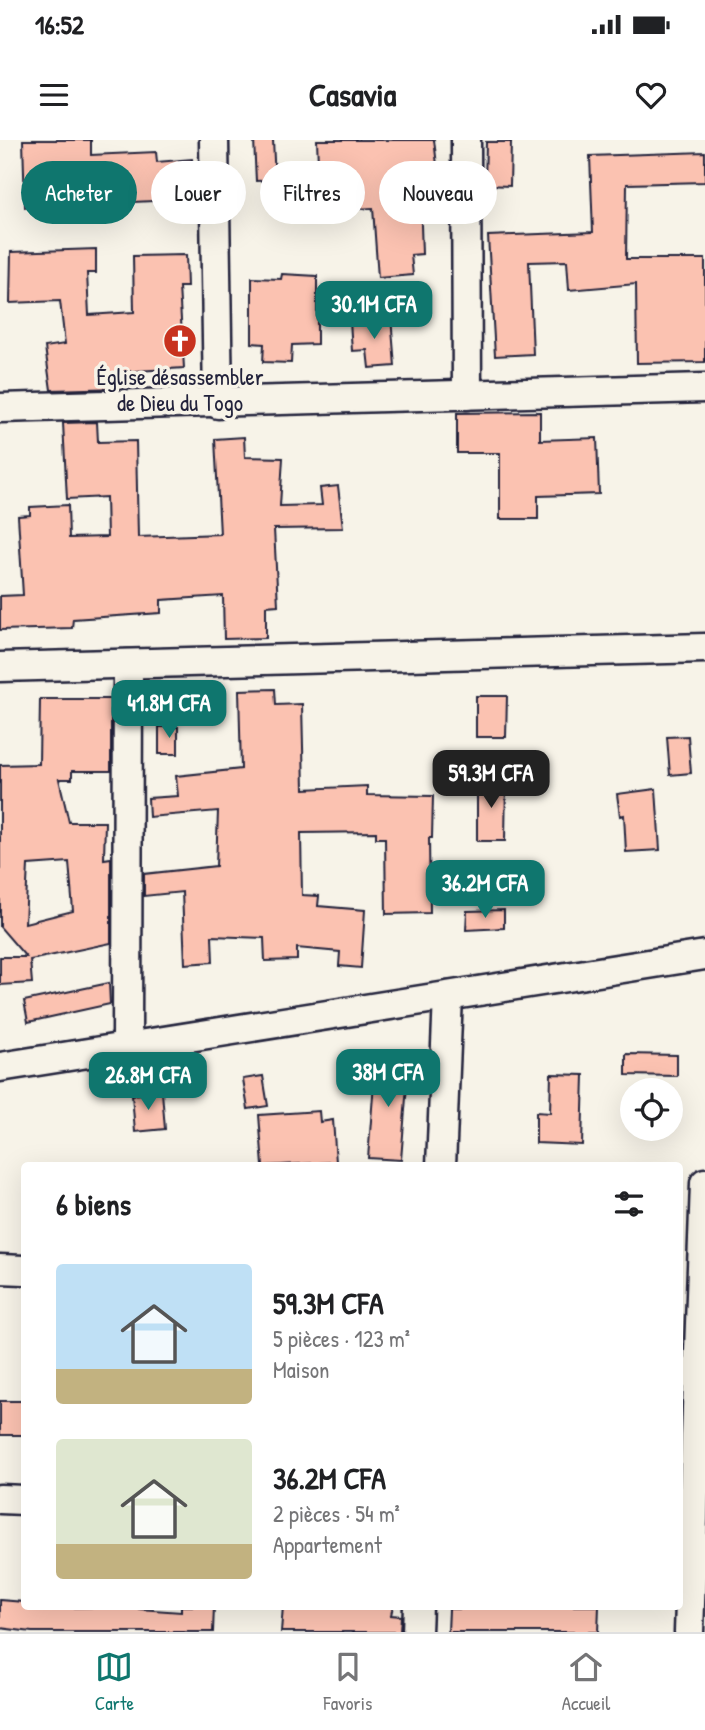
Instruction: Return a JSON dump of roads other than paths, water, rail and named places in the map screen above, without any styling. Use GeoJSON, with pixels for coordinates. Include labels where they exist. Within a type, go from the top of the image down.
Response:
{"type":"FeatureCollection","features":[{"type":"Feature","properties":{"kind":"street"},"geometry":{"type":"LineString","coordinates":[[214,140],[218,404]]}},
{"type":"Feature","properties":{"kind":"street"},"geometry":{"type":"LineString","coordinates":[[466,140],[467,395]]}},
{"type":"Feature","properties":{"kind":"street"},"geometry":{"type":"LineString","coordinates":[[0,408],[218,404],[705,388]]}},
{"type":"Feature","properties":{"kind":"street"},"geometry":{"type":"LineString","coordinates":[[0,667],[705,648]]}},
{"type":"Feature","properties":{"kind":"street"},"geometry":{"type":"LineString","coordinates":[[127,1046],[128,664]]}},
{"type":"Feature","properties":{"kind":"street"},"geometry":{"type":"LineString","coordinates":[[0,1067],[705,956]]}},
{"type":"Feature","properties":{"kind":"street"},"geometry":{"type":"LineString","coordinates":[[441,1162],[448,996]]}},
{"type":"Feature","properties":{"kind":"street"},"geometry":{"type":"LineString","coordinates":[[689,1632],[705,1183]]}},
{"type":"Feature","properties":{"kind":"street"},"geometry":{"type":"LineString","coordinates":[[0,1269],[21,1270]]}},
{"type":"Feature","properties":{"kind":"street"},"geometry":{"type":"LineString","coordinates":[[0,1499],[21,1500]]}},
{"type":"Feature","properties":{"kind":"street"},"geometry":{"type":"LineString","coordinates":[[416,1632],[418,1610]]}},
{"type":"Feature","properties":{"kind":"place","name":"Église désassembler de Dieu du Togo"},"geometry":{"type":"Point","coordinates":[180,341]}}]}
